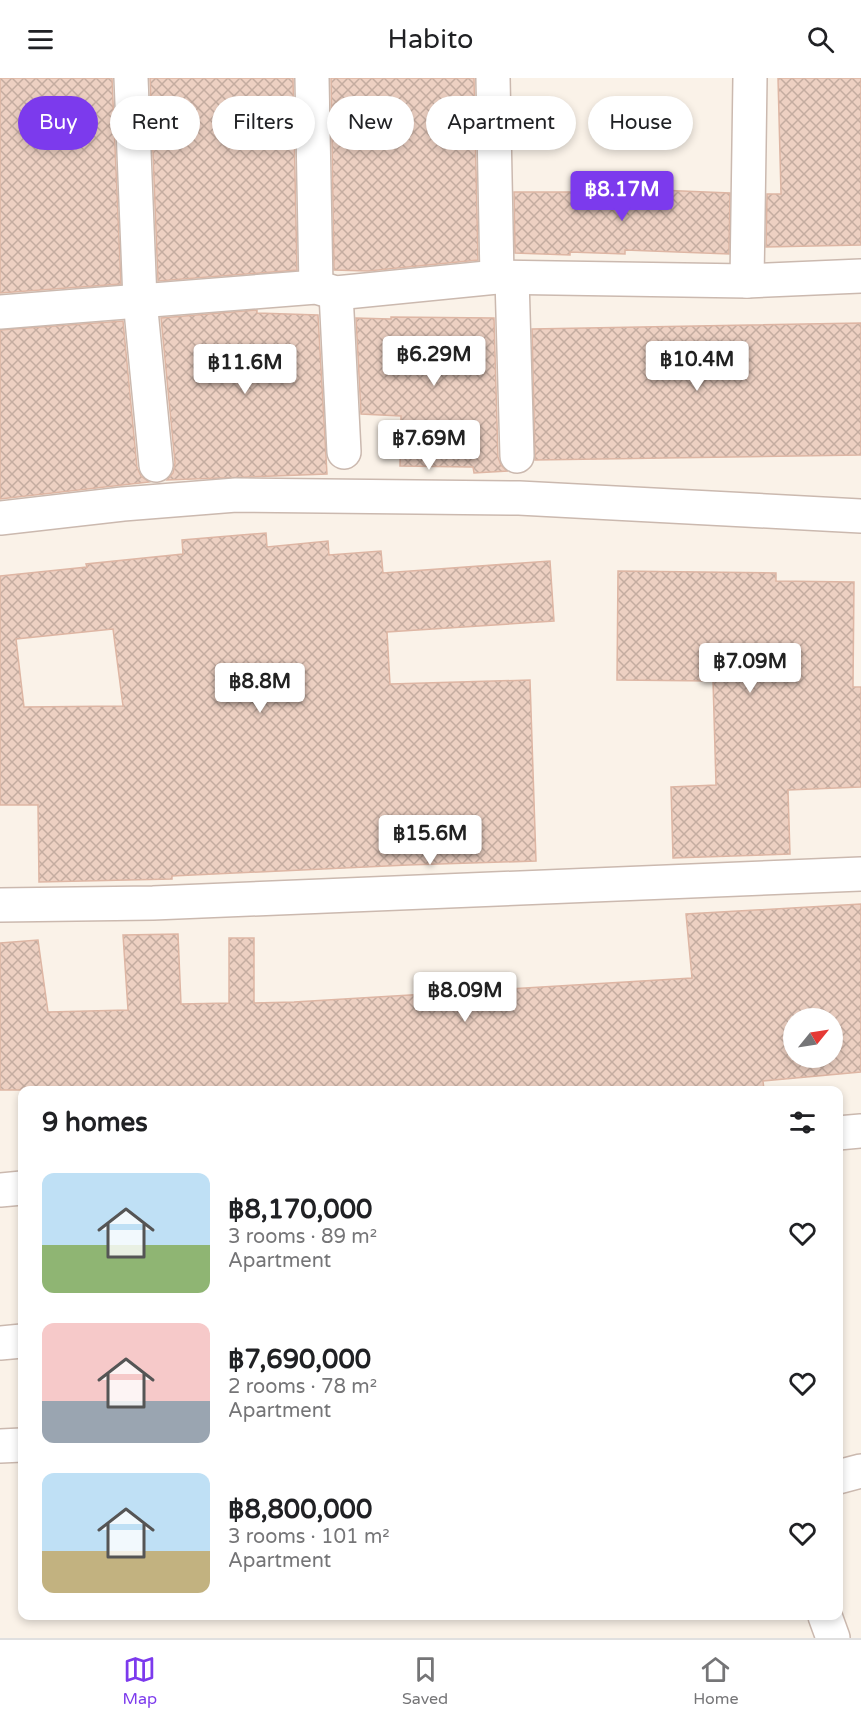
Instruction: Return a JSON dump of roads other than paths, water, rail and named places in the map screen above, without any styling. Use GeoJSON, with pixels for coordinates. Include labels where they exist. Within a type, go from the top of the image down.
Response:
{"type":"FeatureCollection","features":[{"type":"Feature","properties":{"kind":"street"},"geometry":{"type":"LineString","coordinates":[[132,78],[140,300],[156,465]]}},
{"type":"Feature","properties":{"kind":"street"},"geometry":{"type":"LineString","coordinates":[[312,78],[326,290],[344,452]]}},
{"type":"Feature","properties":{"kind":"street"},"geometry":{"type":"LineString","coordinates":[[493,78],[517,456]]}},
{"type":"Feature","properties":{"kind":"street"},"geometry":{"type":"LineString","coordinates":[[747,281],[750,78]]}},
{"type":"Feature","properties":{"kind":"street"},"geometry":{"type":"LineString","coordinates":[[0,312],[140,300],[504,277],[747,281],[861,276]]}},
{"type":"Feature","properties":{"kind":"street"},"geometry":{"type":"LineString","coordinates":[[0,518],[123,504],[236,495],[519,498],[861,516]]}},
{"type":"Feature","properties":{"kind":"street"},"geometry":{"type":"LineString","coordinates":[[0,905],[153,903],[861,874]]}},
{"type":"Feature","properties":{"kind":"street"},"geometry":{"type":"LineString","coordinates":[[843,1133],[861,1131]]}},
{"type":"Feature","properties":{"kind":"street"},"geometry":{"type":"LineString","coordinates":[[0,1190],[18,1188]]}},
{"type":"Feature","properties":{"kind":"street"},"geometry":{"type":"LineString","coordinates":[[0,1343],[18,1341]]}},
{"type":"Feature","properties":{"kind":"street"},"geometry":{"type":"LineString","coordinates":[[0,1446],[18,1445]]}},
{"type":"Feature","properties":{"kind":"street"},"geometry":{"type":"LineString","coordinates":[[843,1476],[861,1471]]}},
{"type":"Feature","properties":{"kind":"street"},"geometry":{"type":"LineString","coordinates":[[826,1620],[833,1638]]}}]}
